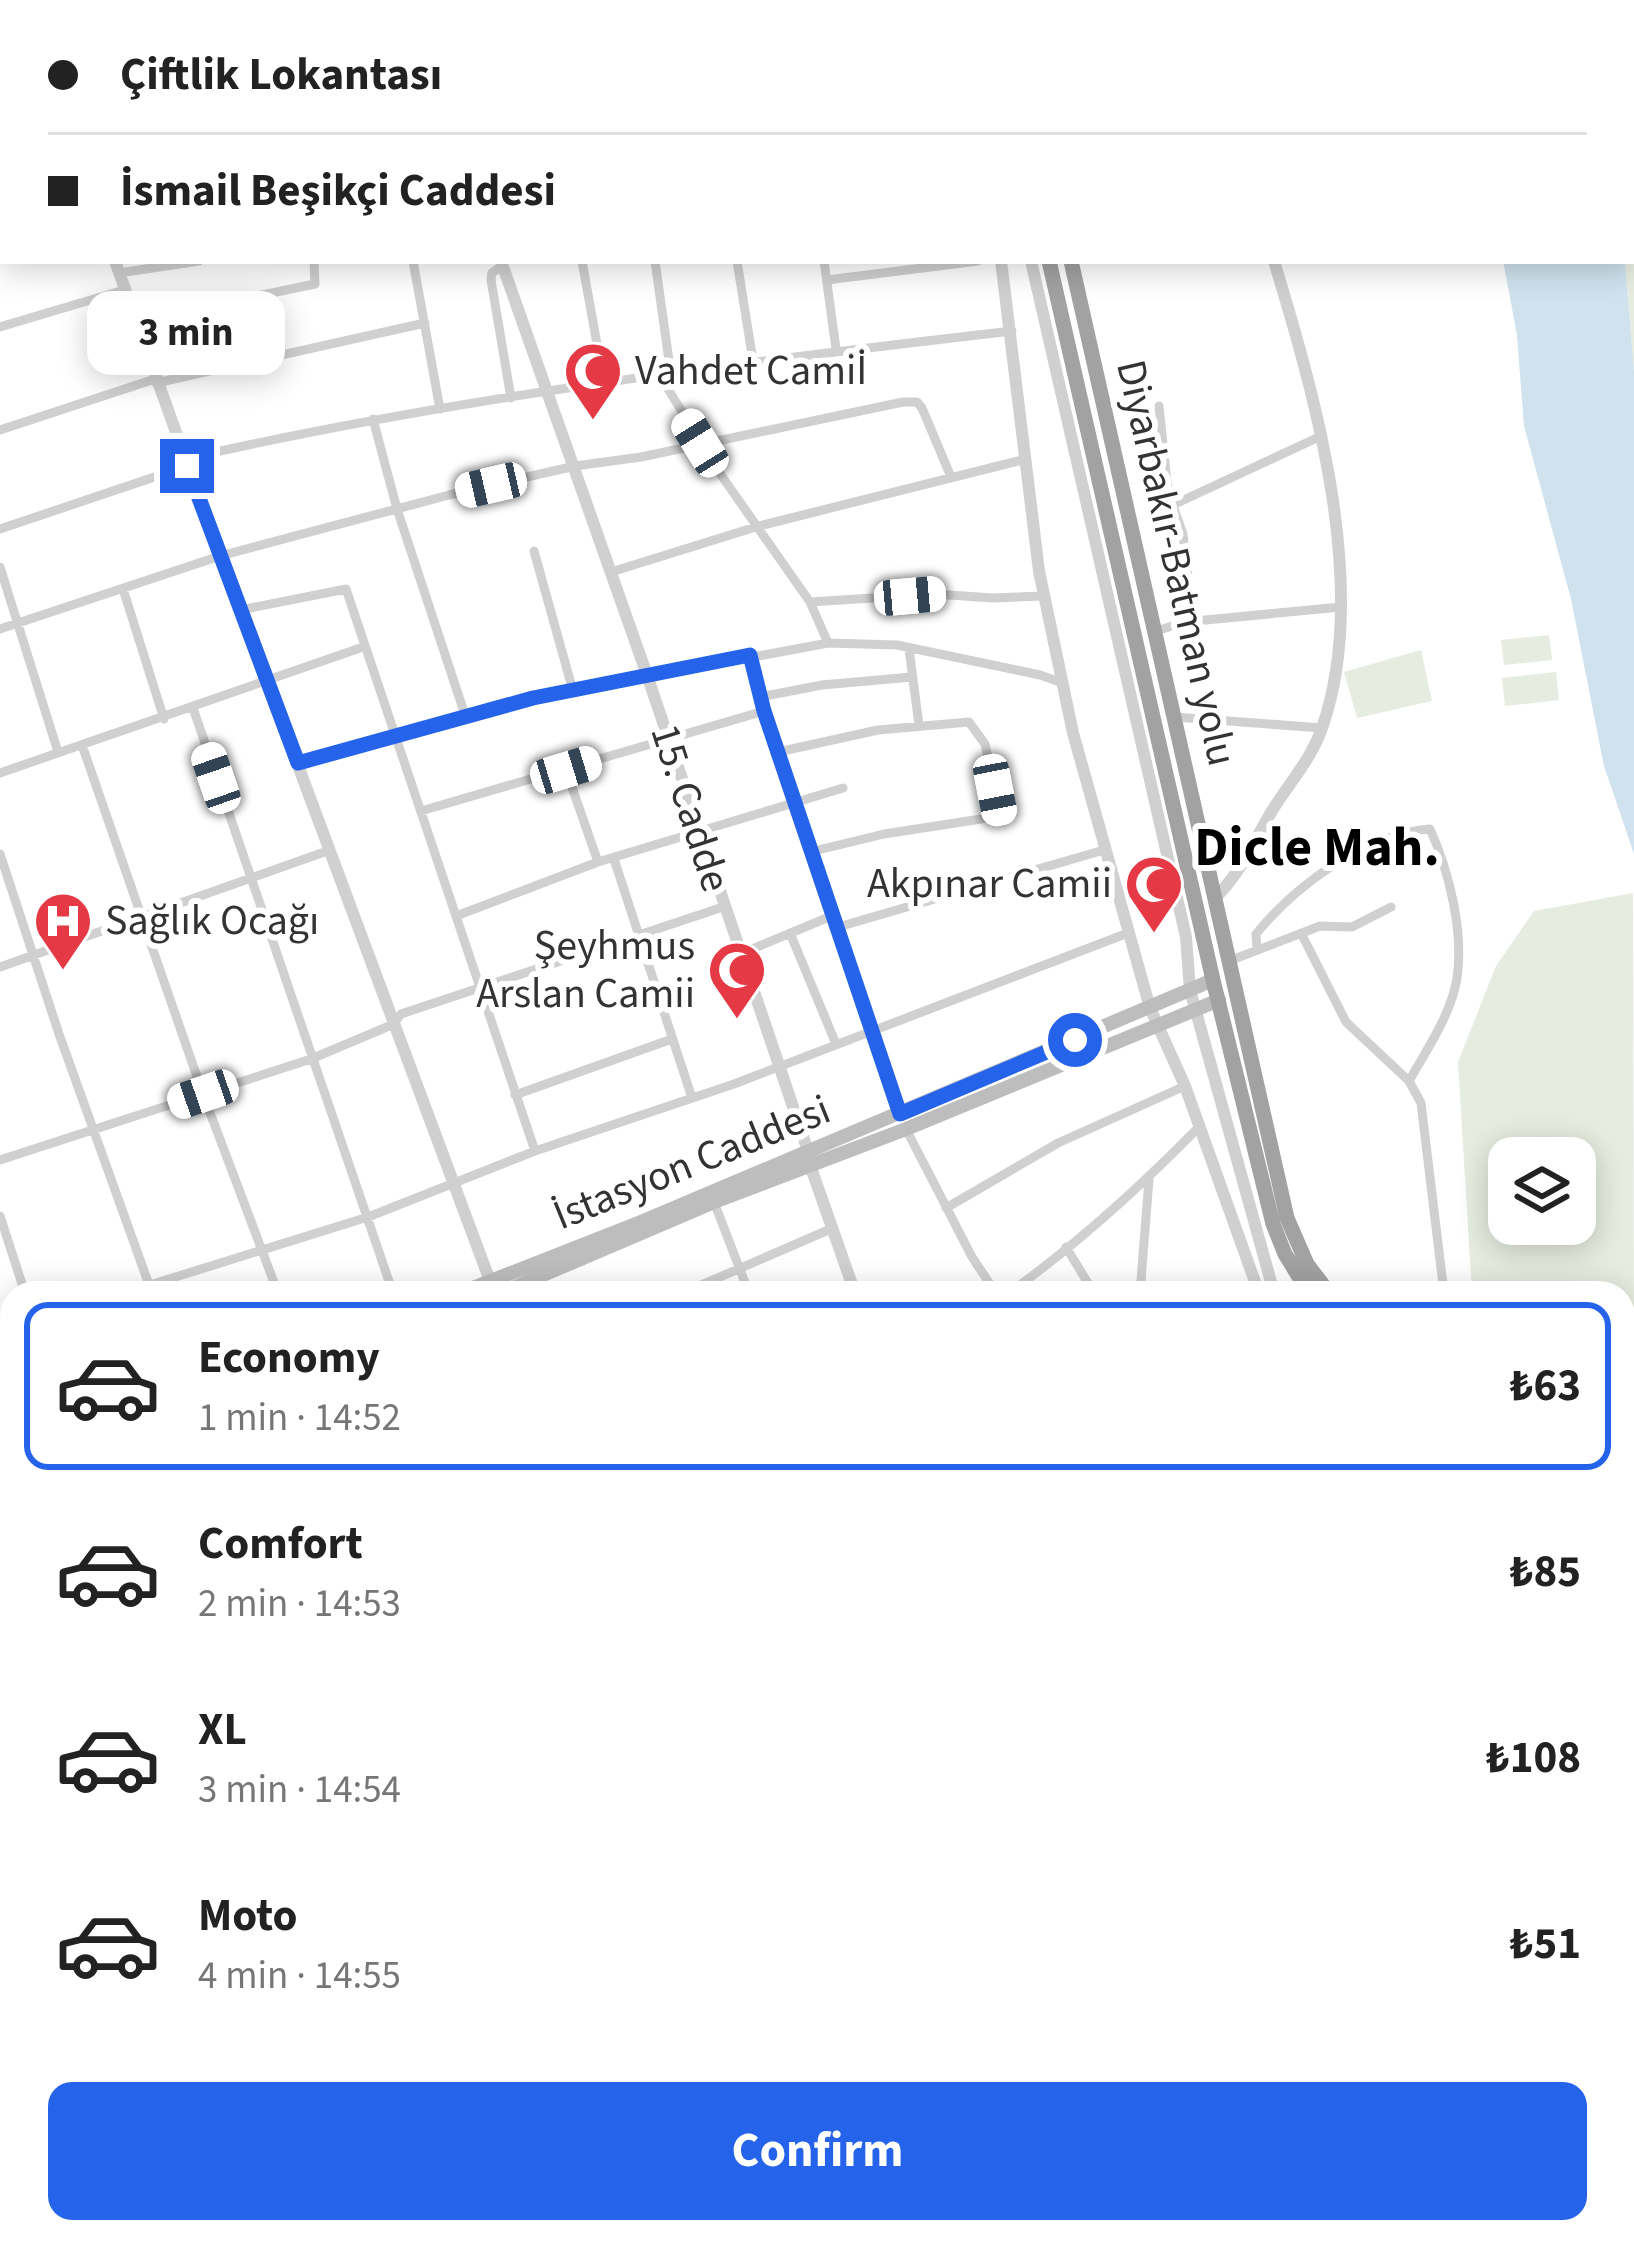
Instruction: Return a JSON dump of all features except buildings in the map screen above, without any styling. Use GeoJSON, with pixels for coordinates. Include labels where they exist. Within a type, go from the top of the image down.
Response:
{"type":"FeatureCollection","features":[{"type":"Feature","properties":{"kind":"highway","name":"Diyarbakır-Batman yolu"},"geometry":{"type":"LineString","coordinates":[[1050,264],[1213,980],[1274,1224],[1302,1281]]}},
{"type":"Feature","properties":{"kind":"highway","name":"Diyarbakır-Batman yolu"},"geometry":{"type":"LineString","coordinates":[[1072,264],[1287,1218],[1320,1281]]}},
{"type":"Feature","properties":{"kind":"main road","name":"İstasyon Caddesi"},"geometry":{"type":"LineString","coordinates":[[903,1121],[1213,980]]}},
{"type":"Feature","properties":{"kind":"main road","name":"İstasyon Caddesi"},"geometry":{"type":"LineString","coordinates":[[510,1281],[809,1158],[1219,1000]]}},
{"type":"Feature","properties":{"kind":"main road","name":"İstasyon Caddesi"},"geometry":{"type":"LineString","coordinates":[[547,1281],[809,1158]]}},
{"type":"Feature","properties":{"kind":"street"},"geometry":{"type":"LineString","coordinates":[[158,264],[117,267],[155,381],[493,1281]]}},
{"type":"Feature","properties":{"kind":"street"},"geometry":{"type":"LineString","coordinates":[[135,321],[315,284],[314,264]]}},
{"type":"Feature","properties":{"kind":"street"},"geometry":{"type":"LineString","coordinates":[[414,264],[440,409]]}},
{"type":"Feature","properties":{"kind":"street"},"geometry":{"type":"LineString","coordinates":[[501,264],[491,280],[512,398]]}},
{"type":"Feature","properties":{"kind":"street","name":"15. Cadde"},"geometry":{"type":"LineString","coordinates":[[502,264],[647,675],[851,1281]]}},
{"type":"Feature","properties":{"kind":"street"},"geometry":{"type":"LineString","coordinates":[[582,264],[604,383]]}},
{"type":"Feature","properties":{"kind":"street"},"geometry":{"type":"LineString","coordinates":[[655,264],[666,375],[700,443],[810,602],[828,643]]}},
{"type":"Feature","properties":{"kind":"street"},"geometry":{"type":"LineString","coordinates":[[737,264],[753,362]]}},
{"type":"Feature","properties":{"kind":"street"},"geometry":{"type":"LineString","coordinates":[[824,264],[836,350]]}},
{"type":"Feature","properties":{"kind":"street"},"geometry":{"type":"LineString","coordinates":[[827,280],[954,264]]}},
{"type":"Feature","properties":{"kind":"street"},"geometry":{"type":"LineString","coordinates":[[1001,264],[1043,596],[1104,850],[1150,1008],[1185,1086],[1255,1281]]}},
{"type":"Feature","properties":{"kind":"street"},"geometry":{"type":"LineString","coordinates":[[1032,264],[1186,937],[1190,990],[1270,1281]]}},
{"type":"Feature","properties":{"kind":"street"},"geometry":{"type":"LineString","coordinates":[[1216,897],[1240,873],[1322,728],[1333,684],[1341,608],[1332,483],[1275,264]]}},
{"type":"Feature","properties":{"kind":"street"},"geometry":{"type":"LineString","coordinates":[[0,327],[124,290]]}},
{"type":"Feature","properties":{"kind":"street"},"geometry":{"type":"LineString","coordinates":[[0,430],[155,381],[425,322]]}},
{"type":"Feature","properties":{"kind":"street"},"geometry":{"type":"LineString","coordinates":[[0,529],[186,462],[374,419],[836,350],[1012,331]]}},
{"type":"Feature","properties":{"kind":"street"},"geometry":{"type":"LineString","coordinates":[[0,628],[220,556],[397,509],[575,466],[917,402],[951,477]]}},
{"type":"Feature","properties":{"kind":"street"},"geometry":{"type":"LineString","coordinates":[[1159,406],[1168,492],[1175,504],[1189,586],[1185,622]]}},
{"type":"Feature","properties":{"kind":"street"},"geometry":{"type":"LineString","coordinates":[[374,419],[397,509],[466,718]]}},
{"type":"Feature","properties":{"kind":"street"},"geometry":{"type":"LineString","coordinates":[[1175,504],[1319,437]]}},
{"type":"Feature","properties":{"kind":"street"},"geometry":{"type":"LineString","coordinates":[[611,572],[759,526],[1026,459]]}},
{"type":"Feature","properties":{"kind":"street"},"geometry":{"type":"LineString","coordinates":[[534,551],[574,691]]}},
{"type":"Feature","properties":{"kind":"street"},"geometry":{"type":"LineString","coordinates":[[0,567],[58,752]]}},
{"type":"Feature","properties":{"kind":"street"},"geometry":{"type":"LineString","coordinates":[[240,610],[342,587],[535,1151]]}},
{"type":"Feature","properties":{"kind":"street"},"geometry":{"type":"LineString","coordinates":[[123,589],[164,719]]}},
{"type":"Feature","properties":{"kind":"street"},"geometry":{"type":"LineString","coordinates":[[810,602],[935,594],[1043,596]]}},
{"type":"Feature","properties":{"kind":"street"},"geometry":{"type":"LineString","coordinates":[[1156,631],[1185,622],[1341,608]]}},
{"type":"Feature","properties":{"kind":"street"},"geometry":{"type":"LineString","coordinates":[[298,763],[533,698],[828,643],[897,645],[1040,674],[1063,683]]}},
{"type":"Feature","properties":{"kind":"street"},"geometry":{"type":"LineString","coordinates":[[0,773],[364,647]]}},
{"type":"Feature","properties":{"kind":"street"},"geometry":{"type":"LineString","coordinates":[[909,649],[920,725]]}},
{"type":"Feature","properties":{"kind":"street"},"geometry":{"type":"LineString","coordinates":[[750,655],[764,711],[903,1121],[988,1281]]}},
{"type":"Feature","properties":{"kind":"street"},"geometry":{"type":"LineString","coordinates":[[760,697],[822,685],[912,677]]}},
{"type":"Feature","properties":{"kind":"street"},"geometry":{"type":"LineString","coordinates":[[193,708],[389,1281]]}},
{"type":"Feature","properties":{"kind":"street"},"geometry":{"type":"LineString","coordinates":[[421,811],[764,711]]}},
{"type":"Feature","properties":{"kind":"street"},"geometry":{"type":"LineString","coordinates":[[1174,718],[1322,728]]}},
{"type":"Feature","properties":{"kind":"street"},"geometry":{"type":"LineString","coordinates":[[778,752],[920,725],[969,722],[985,744],[1004,815],[884,834],[814,851]]}},
{"type":"Feature","properties":{"kind":"street"},"geometry":{"type":"LineString","coordinates":[[82,745],[273,1281]]}},
{"type":"Feature","properties":{"kind":"street"},"geometry":{"type":"LineString","coordinates":[[566,770],[598,862]]}},
{"type":"Feature","properties":{"kind":"street"},"geometry":{"type":"LineString","coordinates":[[456,916],[598,862],[843,788]]}},
{"type":"Feature","properties":{"kind":"street"},"geometry":{"type":"LineString","coordinates":[[1257,950],[1256,934],[1308,884],[1367,846],[1430,829],[1459,945],[1456,981],[1440,1025],[1409,1081]]}},
{"type":"Feature","properties":{"kind":"street"},"geometry":{"type":"LineString","coordinates":[[0,967],[330,850]]}},
{"type":"Feature","properties":{"kind":"street"},"geometry":{"type":"LineString","coordinates":[[838,927],[1104,850]]}},
{"type":"Feature","properties":{"kind":"street"},"geometry":{"type":"LineString","coordinates":[[0,854],[147,1281]]}},
{"type":"Feature","properties":{"kind":"street"},"geometry":{"type":"LineString","coordinates":[[614,859],[692,1098]]}},
{"type":"Feature","properties":{"kind":"street"},"geometry":{"type":"LineString","coordinates":[[0,1160],[311,1058],[394,1024],[401,1013],[723,907]]}},
{"type":"Feature","properties":{"kind":"street"},"geometry":{"type":"LineString","coordinates":[[1229,961],[1320,926],[1352,927],[1391,907]]}},
{"type":"Feature","properties":{"kind":"street"},"geometry":{"type":"LineString","coordinates":[[740,954],[834,915]]}},
{"type":"Feature","properties":{"kind":"street"},"geometry":{"type":"LineString","coordinates":[[790,933],[836,1044]]}},
{"type":"Feature","properties":{"kind":"street"},"geometry":{"type":"LineString","coordinates":[[174,1281],[368,1217],[1128,933]]}},
{"type":"Feature","properties":{"kind":"street"},"geometry":{"type":"LineString","coordinates":[[1301,933],[1346,1022],[1409,1081],[1421,1103],[1443,1281]]}},
{"type":"Feature","properties":{"kind":"street"},"geometry":{"type":"LineString","coordinates":[[515,1095],[672,1039]]}},
{"type":"Feature","properties":{"kind":"street"},"geometry":{"type":"LineString","coordinates":[[946,1208],[1058,1143],[1185,1086]]}},
{"type":"Feature","properties":{"kind":"street"},"geometry":{"type":"LineString","coordinates":[[1025,1281],[1148,1178],[1198,1129]]}},
{"type":"Feature","properties":{"kind":"street"},"geometry":{"type":"LineString","coordinates":[[1141,1281],[1148,1178]]}},
{"type":"Feature","properties":{"kind":"street"},"geometry":{"type":"LineString","coordinates":[[714,1202],[744,1281]]}},
{"type":"Feature","properties":{"kind":"street"},"geometry":{"type":"LineString","coordinates":[[0,1216],[21,1281]]}},
{"type":"Feature","properties":{"kind":"street"},"geometry":{"type":"LineString","coordinates":[[709,1281],[832,1228]]}},
{"type":"Feature","properties":{"kind":"street"},"geometry":{"type":"LineString","coordinates":[[1066,1246],[1087,1281]]}},
{"type":"Feature","properties":{"kind":"shaded area"},"geometry":{"type":"Polygon","coordinates":[[[1625,264],[1634,264],[1634,371],[1625,264]]]}},
{"type":"Feature","properties":{"kind":"shaded area"},"geometry":{"type":"Polygon","coordinates":[[[1549,635],[1552,660],[1504,665],[1501,640],[1549,635]]]}},
{"type":"Feature","properties":{"kind":"shaded area"},"geometry":{"type":"Polygon","coordinates":[[[1421,650],[1432,701],[1357,718],[1344,672],[1421,650]]]}},
{"type":"Feature","properties":{"kind":"shaded area"},"geometry":{"type":"Polygon","coordinates":[[[1556,672],[1559,700],[1505,706],[1502,678],[1556,672]]]}},
{"type":"Feature","properties":{"kind":"shaded area"},"geometry":{"type":"Polygon","coordinates":[[[1633,893],[1634,1281],[1471,1281],[1458,1062],[1496,966],[1534,911],[1633,893]]]}},
{"type":"Feature","properties":{"kind":"water"},"geometry":{"type":"Polygon","coordinates":[[[1504,264],[1625,264],[1634,371],[1634,854],[1604,766],[1571,599],[1524,426],[1517,335],[1504,264]]]}},
{"type":"Feature","properties":{"kind":"place","name":"Vahdet Camiİ"},"geometry":{"type":"Point","coordinates":[593,422]}},
{"type":"Feature","properties":{"kind":"place","name":"Akpınar Camii"},"geometry":{"type":"Point","coordinates":[1154,935]}},
{"type":"Feature","properties":{"kind":"place","name":"Sağlık Ocağı"},"geometry":{"type":"Point","coordinates":[63,972]}},
{"type":"Feature","properties":{"kind":"place","name":"Şeyhmus Arslan Camii"},"geometry":{"type":"Point","coordinates":[737,1021]}},
{"type":"Feature","properties":{"kind":"district","name":"Dicle Mah."},"geometry":{"type":"Point","coordinates":[1317,848]}},
{"type":"Feature","properties":{"kind":"route"},"geometry":{"type":"LineString","coordinates":[[187,466],[298,763],[533,698],[750,655],[764,711],[900,1114],[1075,1040]]}}]}
